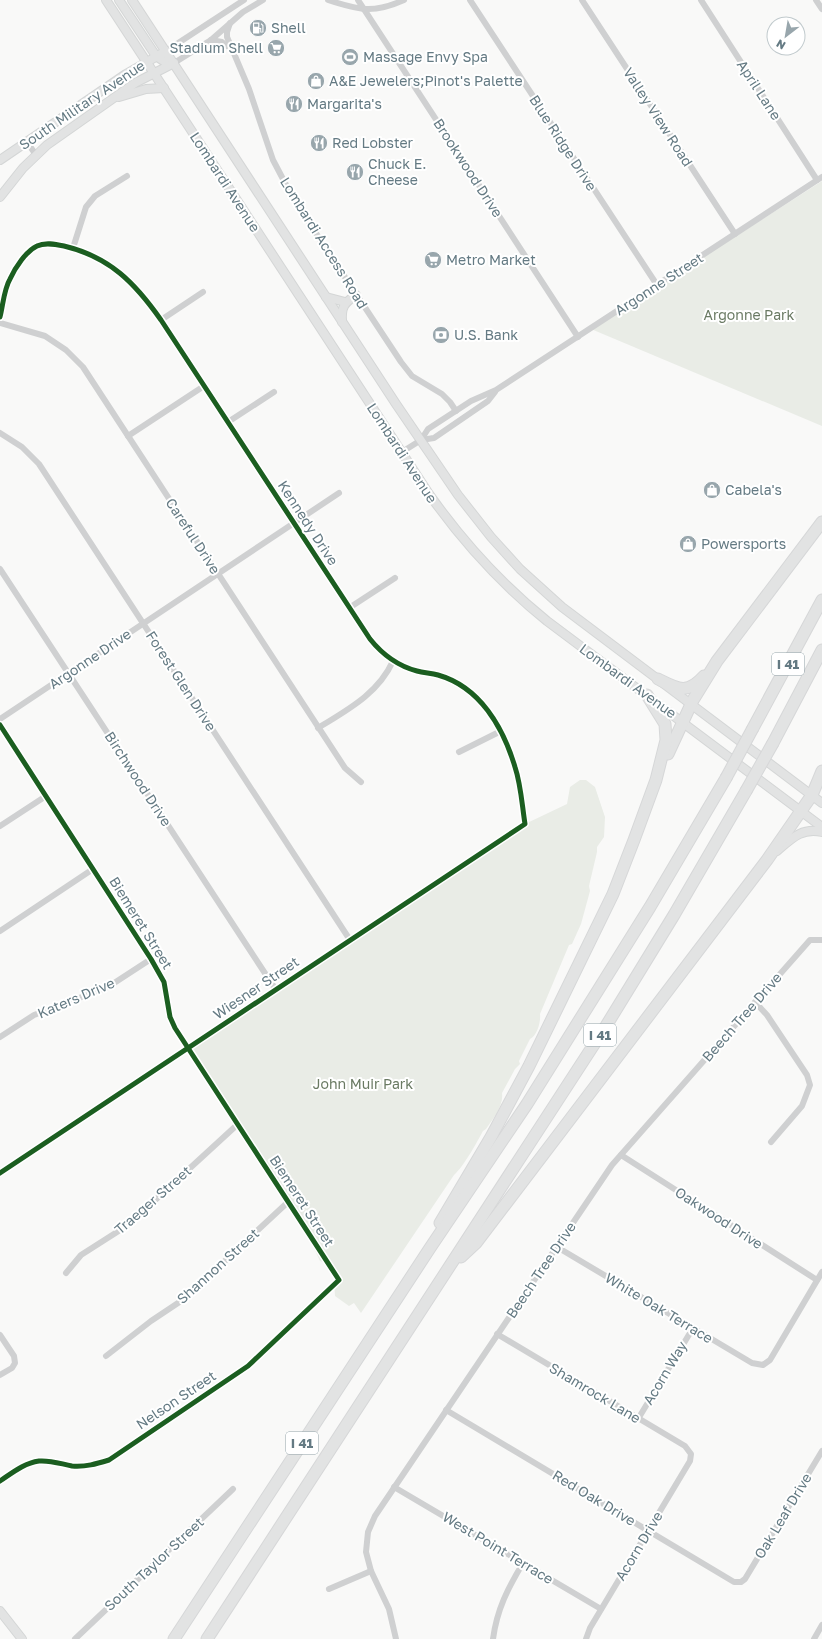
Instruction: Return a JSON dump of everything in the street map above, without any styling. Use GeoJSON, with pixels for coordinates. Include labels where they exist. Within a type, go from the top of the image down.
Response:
{"type":"FeatureCollection","features":[{"type":"Feature","properties":{"kind":"highway"},"geometry":{"type":"LineString","coordinates":[[430,1248],[440,1221],[491,1137],[553,1018],[612,894],[656,780],[691,704],[718,661],[822,522]]}},
{"type":"Feature","properties":{"kind":"highway","name":"I 41"},"geometry":{"type":"LineString","coordinates":[[174,1639],[430,1248],[503,1142],[589,1007],[726,778],[822,600]]}},
{"type":"Feature","properties":{"kind":"highway","name":"I 41"},"geometry":{"type":"LineString","coordinates":[[207,1639],[606,1026],[674,915],[746,791],[822,650]]}},
{"type":"Feature","properties":{"kind":"highway"},"geometry":{"type":"LineString","coordinates":[[658,679],[677,688],[688,688],[697,682],[718,661]]}},
{"type":"Feature","properties":{"kind":"highway"},"geometry":{"type":"LineString","coordinates":[[647,695],[663,720],[667,733],[665,748],[656,780]]}},
{"type":"Feature","properties":{"kind":"highway"},"geometry":{"type":"LineString","coordinates":[[446,1273],[476,1243],[767,860],[812,795],[822,770]]}},
{"type":"Feature","properties":{"kind":"main road","name":"Lombardi Avenue"},"geometry":{"type":"LineString","coordinates":[[106,0],[402,452],[449,522],[471,549],[496,575],[539,615],[822,827]]}},
{"type":"Feature","properties":{"kind":"main road"},"geometry":{"type":"LineString","coordinates":[[119,0],[156,56],[165,62],[174,64]]}},
{"type":"Feature","properties":{"kind":"main road","name":"Lombardi Avenue"},"geometry":{"type":"LineString","coordinates":[[132,0],[420,440],[466,506],[516,565],[562,607],[822,803]]}},
{"type":"Feature","properties":{"kind":"main road","name":"South Military Avenue"},"geometry":{"type":"LineString","coordinates":[[0,160],[126,74],[166,51]]}},
{"type":"Feature","properties":{"kind":"main road","name":"South Military Avenue"},"geometry":{"type":"LineString","coordinates":[[0,197],[15,177],[36,155],[60,135],[135,83],[174,64]]}},
{"type":"Feature","properties":{"kind":"main road"},"geometry":{"type":"LineString","coordinates":[[114,98],[146,89],[164,88]]}},
{"type":"Feature","properties":{"kind":"main road"},"geometry":{"type":"LineString","coordinates":[[342,322],[342,311],[345,302],[356,295]]}},
{"type":"Feature","properties":{"kind":"main road"},"geometry":{"type":"LineString","coordinates":[[326,297],[345,302]]}},
{"type":"Feature","properties":{"kind":"main road"},"geometry":{"type":"LineString","coordinates":[[767,860],[797,834],[806,831],[822,832]]}},
{"type":"Feature","properties":{"kind":"main road"},"geometry":{"type":"LineString","coordinates":[[0,1612],[22,1639]]}},
{"type":"Feature","properties":{"kind":"street"},"geometry":{"type":"LineString","coordinates":[[166,51],[244,0]]}},
{"type":"Feature","properties":{"kind":"street"},"geometry":{"type":"LineString","coordinates":[[174,64],[210,40],[247,9],[263,0]]}},
{"type":"Feature","properties":{"kind":"street"},"geometry":{"type":"LineString","coordinates":[[328,0],[364,9],[381,9],[404,0]]}},
{"type":"Feature","properties":{"kind":"street","name":"Brookwood Drive"},"geometry":{"type":"LineString","coordinates":[[358,0],[578,337]]}},
{"type":"Feature","properties":{"kind":"street","name":"Blue Ridge Drive"},"geometry":{"type":"LineString","coordinates":[[470,0],[657,285]]}},
{"type":"Feature","properties":{"kind":"street","name":"Valley View Road"},"geometry":{"type":"LineString","coordinates":[[582,0],[735,234]]}},
{"type":"Feature","properties":{"kind":"street","name":"April Lane"},"geometry":{"type":"LineString","coordinates":[[701,0],[820,178]]}},
{"type":"Feature","properties":{"kind":"street"},"geometry":{"type":"LineString","coordinates":[[816,0],[822,9]]}},
{"type":"Feature","properties":{"kind":"street","name":"Lombardi Access Road"},"geometry":{"type":"LineString","coordinates":[[230,23],[227,35],[231,49],[245,79],[271,156],[279,174],[356,295],[412,376],[442,394],[456,411]]}},
{"type":"Feature","properties":{"kind":"street"},"geometry":{"type":"LineString","coordinates":[[210,40],[222,42],[231,49]]}},
{"type":"Feature","properties":{"kind":"street"},"geometry":{"type":"LineString","coordinates":[[27,142],[36,155]]}},
{"type":"Feature","properties":{"kind":"street"},"geometry":{"type":"LineString","coordinates":[[73,248],[86,207],[95,196],[127,176]]}},
{"type":"Feature","properties":{"kind":"street","name":"Argonne Street"},"geometry":{"type":"LineString","coordinates":[[402,452],[420,440],[428,429],[471,401],[496,390],[820,178]]}},
{"type":"Feature","properties":{"kind":"street","name":"Kennedy Drive"},"geometry":{"type":"LineString","coordinates":[[0,317],[9,279],[26,255],[36,246],[46,244],[73,248],[98,259],[118,272],[143,295],[161,320],[374,644],[393,661],[416,671],[439,675],[462,685],[481,701],[492,715],[501,731],[516,767],[525,824]]}},
{"type":"Feature","properties":{"kind":"street"},"geometry":{"type":"LineString","coordinates":[[161,320],[203,292]]}},
{"type":"Feature","properties":{"kind":"street","name":"Careful Drive"},"geometry":{"type":"LineString","coordinates":[[0,323],[45,336],[66,350],[83,367],[318,728],[345,768],[361,782]]}},
{"type":"Feature","properties":{"kind":"street"},"geometry":{"type":"LineString","coordinates":[[128,436],[204,386]]}},
{"type":"Feature","properties":{"kind":"street","name":"Argonne Street"},"geometry":{"type":"LineString","coordinates":[[420,440],[434,438],[488,401],[496,390]]}},
{"type":"Feature","properties":{"kind":"street"},"geometry":{"type":"LineString","coordinates":[[228,422],[274,392]]}},
{"type":"Feature","properties":{"kind":"street","name":"Forest Glen Drive"},"geometry":{"type":"LineString","coordinates":[[0,433],[22,447],[38,464],[350,940]]}},
{"type":"Feature","properties":{"kind":"street","name":"Argonne Drive"},"geometry":{"type":"LineString","coordinates":[[0,719],[68,672],[339,493]]}},
{"type":"Feature","properties":{"kind":"street","name":"Birchwood Drive"},"geometry":{"type":"LineString","coordinates":[[0,569],[276,990]]}},
{"type":"Feature","properties":{"kind":"street"},"geometry":{"type":"LineString","coordinates":[[349,608],[395,578]]}},
{"type":"Feature","properties":{"kind":"street"},"geometry":{"type":"LineString","coordinates":[[318,728],[359,702],[375,688],[389,670],[393,661]]}},
{"type":"Feature","properties":{"kind":"street","name":"Biemeret Street"},"geometry":{"type":"LineString","coordinates":[[0,725],[151,959],[164,982],[170,1017],[175,1028],[339,1280]]}},
{"type":"Feature","properties":{"kind":"street"},"geometry":{"type":"LineString","coordinates":[[459,752],[501,731]]}},
{"type":"Feature","properties":{"kind":"street"},"geometry":{"type":"LineString","coordinates":[[0,826],[46,796]]}},
{"type":"Feature","properties":{"kind":"street","name":"Wiesner Street"},"geometry":{"type":"LineString","coordinates":[[0,1173],[525,824]]}},
{"type":"Feature","properties":{"kind":"street"},"geometry":{"type":"LineString","coordinates":[[0,931],[93,869]]}},
{"type":"Feature","properties":{"kind":"street","name":"Beech Tree Drive"},"geometry":{"type":"LineString","coordinates":[[396,1639],[389,1609],[371,1571],[366,1552],[368,1532],[375,1516],[612,1165],[810,940],[822,940]]}},
{"type":"Feature","properties":{"kind":"street","name":"Katers Drive"},"geometry":{"type":"LineString","coordinates":[[0,1037],[34,1015],[108,987],[151,959]]}},
{"type":"Feature","properties":{"kind":"street"},"geometry":{"type":"LineString","coordinates":[[755,1002],[767,1016],[807,1075],[810,1085],[802,1106],[771,1142]]}},
{"type":"Feature","properties":{"kind":"street","name":"Traeger Street"},"geometry":{"type":"LineString","coordinates":[[66,1273],[81,1255],[128,1224],[238,1124]]}},
{"type":"Feature","properties":{"kind":"street","name":"Oakwood Drive"},"geometry":{"type":"LineString","coordinates":[[621,1155],[817,1280]]}},
{"type":"Feature","properties":{"kind":"street","name":"Shannon Street"},"geometry":{"type":"LineString","coordinates":[[106,1356],[151,1321],[184,1300],[288,1202]]}},
{"type":"Feature","properties":{"kind":"street","name":"White Oak Terrace"},"geometry":{"type":"LineString","coordinates":[[557,1247],[752,1363],[763,1365],[770,1360],[817,1280]]}},
{"type":"Feature","properties":{"kind":"street"},"geometry":{"type":"LineString","coordinates":[[817,1280],[822,1272]]}},
{"type":"Feature","properties":{"kind":"street","name":"Nelson Street"},"geometry":{"type":"LineString","coordinates":[[0,1481],[22,1466],[37,1461],[55,1461],[71,1466],[89,1466],[109,1460],[248,1366],[339,1280]]}},
{"type":"Feature","properties":{"kind":"street","name":"Acorn Way"},"geometry":{"type":"LineString","coordinates":[[638,1419],[693,1328]]}},
{"type":"Feature","properties":{"kind":"street","name":"Shamrock Lane"},"geometry":{"type":"LineString","coordinates":[[497,1334],[685,1446],[691,1454]]}},
{"type":"Feature","properties":{"kind":"street"},"geometry":{"type":"LineString","coordinates":[[0,1335],[14,1356],[15,1363],[12,1368],[0,1375]]}},
{"type":"Feature","properties":{"kind":"street","name":"Red Oak Drive"},"geometry":{"type":"LineString","coordinates":[[446,1410],[734,1582],[743,1580]]}},
{"type":"Feature","properties":{"kind":"street","name":"Oak Leaf Drive"},"geometry":{"type":"LineString","coordinates":[[743,1580],[822,1451]]}},
{"type":"Feature","properties":{"kind":"street","name":"Acorn Drive"},"geometry":{"type":"LineString","coordinates":[[586,1639],[590,1628],[601,1609],[690,1461],[691,1454]]}},
{"type":"Feature","properties":{"kind":"street","name":"West Point Terrace"},"geometry":{"type":"LineString","coordinates":[[394,1487],[601,1609]]}},
{"type":"Feature","properties":{"kind":"street","name":"South Taylor Street"},"geometry":{"type":"LineString","coordinates":[[75,1639],[233,1489]]}},
{"type":"Feature","properties":{"kind":"street"},"geometry":{"type":"LineString","coordinates":[[493,1639],[496,1621],[506,1592],[523,1563]]}},
{"type":"Feature","properties":{"kind":"street"},"geometry":{"type":"LineString","coordinates":[[329,1590],[371,1571]]}},
{"type":"Feature","properties":{"kind":"street"},"geometry":{"type":"LineString","coordinates":[[814,1639],[822,1625]]}},
{"type":"Feature","properties":{"kind":"green space","name":"Argonne Park"},"geometry":{"type":"Polygon","coordinates":[[[822,181],[822,426],[591,329],[822,181]]]}},
{"type":"Feature","properties":{"kind":"green space","name":"John Muir Park"},"geometry":{"type":"Polygon","coordinates":[[[580,780],[586,780],[595,787],[605,817],[604,837],[597,847],[589,886],[590,891],[581,924],[572,944],[569,945],[540,1014],[537,1032],[530,1039],[519,1061],[520,1064],[515,1069],[502,1093],[501,1103],[497,1112],[486,1129],[483,1131],[466,1161],[454,1175],[361,1313],[354,1303],[349,1306],[335,1296],[334,1278],[336,1274],[329,1264],[320,1261],[309,1238],[188,1048],[525,824],[567,804],[570,787],[580,780]]]}},
{"type":"Feature","properties":{"kind":"cycle path"},"geometry":{"type":"LineString","coordinates":[[0,317],[6,287],[12,275],[25,256],[33,248],[40,245],[54,244],[64,246],[95,257],[108,264],[131,283],[161,320],[370,639],[380,650],[397,663],[410,669],[438,675],[453,681],[466,689],[488,710],[504,737],[515,767],[520,788],[525,824],[0,1173]]}},
{"type":"Feature","properties":{"kind":"cycle path"},"geometry":{"type":"LineString","coordinates":[[0,725],[151,959],[164,982],[170,1017],[175,1028],[339,1280],[248,1366],[109,1460],[82,1466],[39,1461],[23,1466],[0,1481]]}},
{"type":"Feature","properties":{"kind":"place","name":"Shell"},"geometry":{"type":"Point","coordinates":[258,28]}},
{"type":"Feature","properties":{"kind":"place","name":"Stadium Shell"},"geometry":{"type":"Point","coordinates":[276,48]}},
{"type":"Feature","properties":{"kind":"place","name":"Massage Envy Spa"},"geometry":{"type":"Point","coordinates":[350,57]}},
{"type":"Feature","properties":{"kind":"place","name":"A&E Jewelers;Pinot's Palette"},"geometry":{"type":"Point","coordinates":[316,81]}},
{"type":"Feature","properties":{"kind":"place","name":"Margarita's"},"geometry":{"type":"Point","coordinates":[294,104]}},
{"type":"Feature","properties":{"kind":"place","name":"Red Lobster"},"geometry":{"type":"Point","coordinates":[319,143]}},
{"type":"Feature","properties":{"kind":"place","name":"Chuck E. Cheese"},"geometry":{"type":"Point","coordinates":[355,172]}},
{"type":"Feature","properties":{"kind":"place","name":"Metro Market"},"geometry":{"type":"Point","coordinates":[433,260]}},
{"type":"Feature","properties":{"kind":"place","name":"U.S. Bank"},"geometry":{"type":"Point","coordinates":[441,335]}},
{"type":"Feature","properties":{"kind":"place","name":"Cabela's"},"geometry":{"type":"Point","coordinates":[712,490]}},
{"type":"Feature","properties":{"kind":"place","name":"Powersports"},"geometry":{"type":"Point","coordinates":[688,544]}}]}
